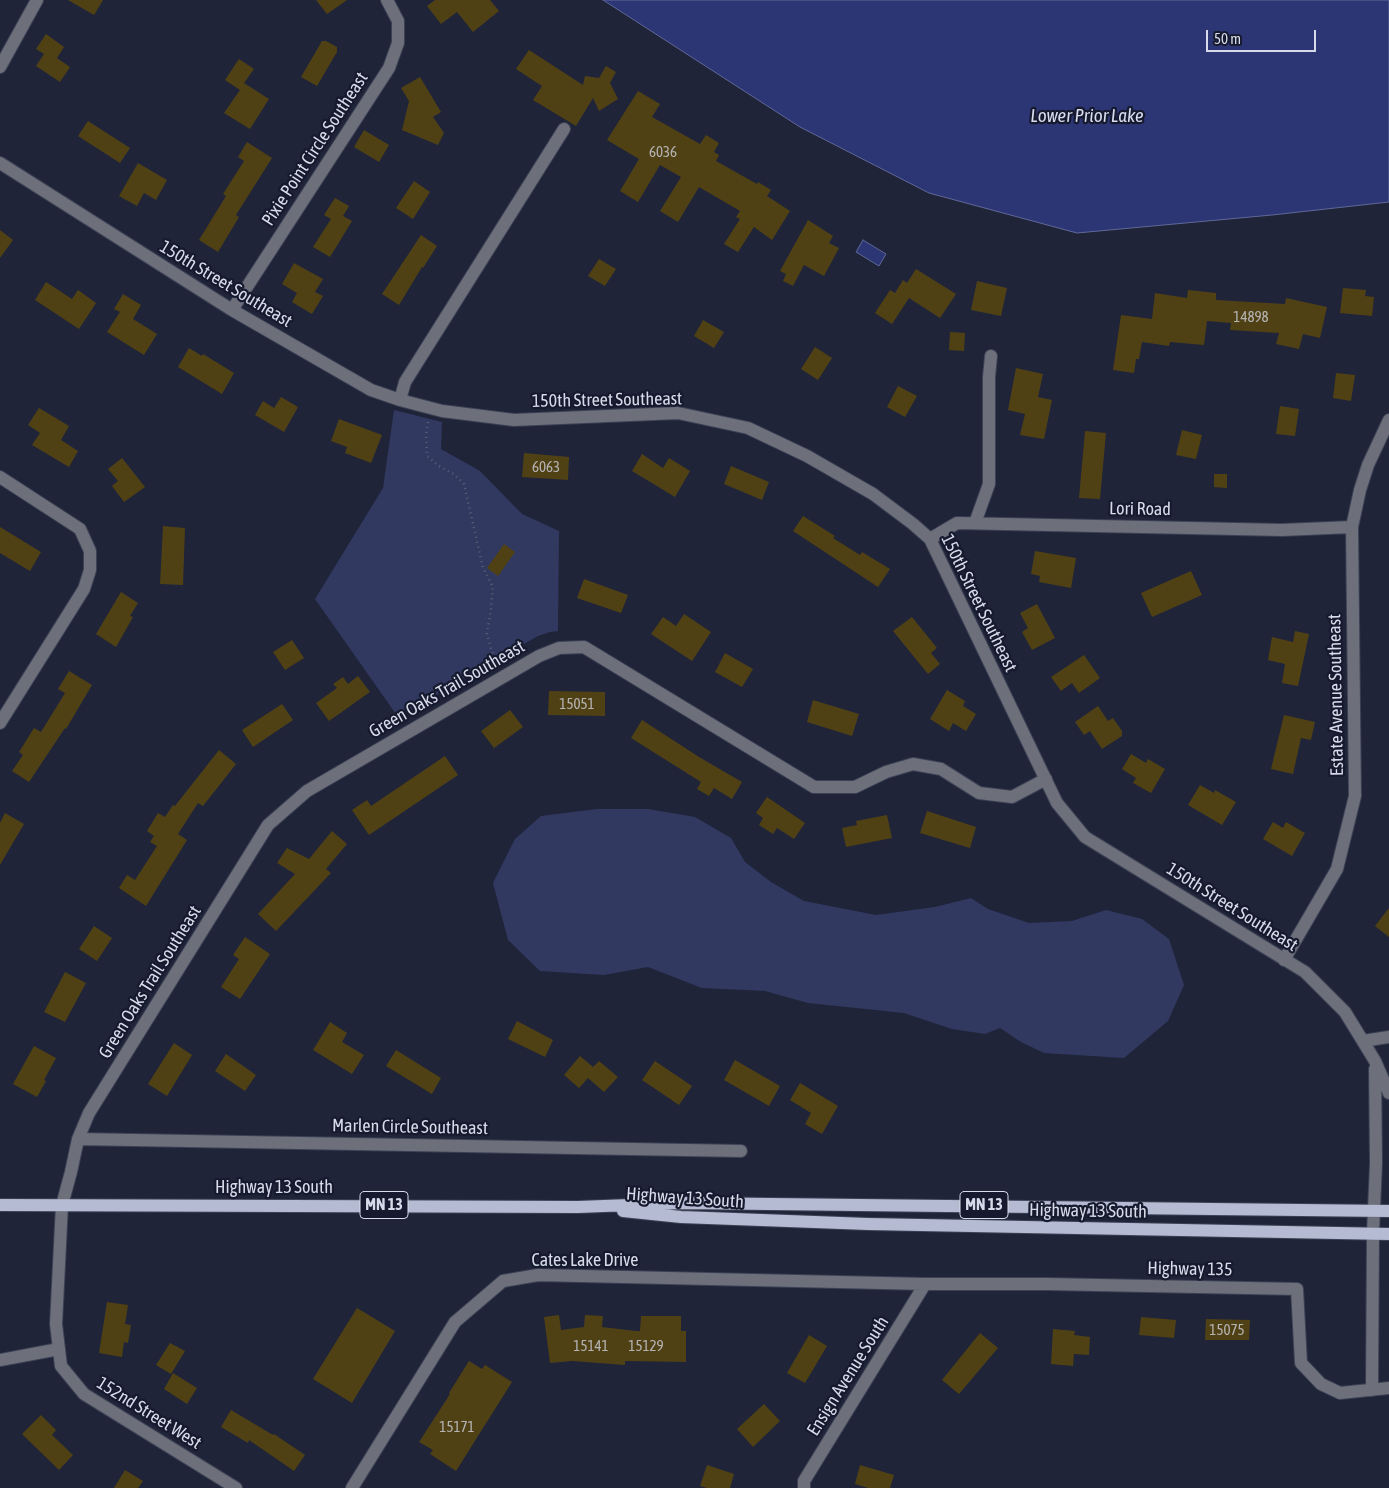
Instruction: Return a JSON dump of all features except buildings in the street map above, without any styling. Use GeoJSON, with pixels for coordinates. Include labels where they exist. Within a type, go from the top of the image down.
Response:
{"type":"FeatureCollection","features":[{"type":"Feature","properties":{"kind":"main road","name":"Highway 13 South"},"geometry":{"type":"LineString","coordinates":[[0,1205],[578,1207],[682,1202],[1389,1211]]}},
{"type":"Feature","properties":{"kind":"main road","name":"Highway 13 South"},"geometry":{"type":"LineString","coordinates":[[578,1207],[681,1218],[868,1224],[1389,1234]]}},
{"type":"Feature","properties":{"kind":"street"},"geometry":{"type":"LineString","coordinates":[[0,67],[37,0]]}},
{"type":"Feature","properties":{"kind":"street","name":"Pixie Point Circle Southeast"},"geometry":{"type":"LineString","coordinates":[[232,310],[389,68],[398,43],[398,21],[387,0]]}},
{"type":"Feature","properties":{"kind":"street"},"geometry":{"type":"LineString","coordinates":[[400,400],[404,382],[564,129]]}},
{"type":"Feature","properties":{"kind":"street","name":"150th Street Southeast"},"geometry":{"type":"LineString","coordinates":[[0,163],[232,310],[371,390],[442,411],[514,420],[678,413],[748,428],[807,456],[873,494],[930,539],[1057,803],[1085,837],[1305,972],[1345,1012],[1375,1061],[1389,1093]]}},
{"type":"Feature","properties":{"kind":"street"},"geometry":{"type":"LineString","coordinates":[[975,524],[989,484],[989,377],[991,356]]}},
{"type":"Feature","properties":{"kind":"street","name":"Estate Avenue Southeast"},"geometry":{"type":"LineString","coordinates":[[1284,960],[1338,869],[1355,796],[1352,527],[1368,465],[1389,420]]}},
{"type":"Feature","properties":{"kind":"street"},"geometry":{"type":"LineString","coordinates":[[0,478],[80,529],[90,551],[90,570],[84,589],[0,723]]}},
{"type":"Feature","properties":{"kind":"street","name":"Lori Road"},"geometry":{"type":"LineString","coordinates":[[930,539],[957,523],[1282,530],[1352,527]]}},
{"type":"Feature","properties":{"kind":"street","name":"Green Oaks Trail Southeast"},"geometry":{"type":"LineString","coordinates":[[62,1205],[78,1139],[89,1113],[268,825],[306,791],[539,656],[560,648],[584,647],[814,787],[855,787],[886,772],[913,764],[941,769],[979,793],[1012,797],[1046,779]]}},
{"type":"Feature","properties":{"kind":"street"},"geometry":{"type":"LineString","coordinates":[[1363,1041],[1389,1037]]}},
{"type":"Feature","properties":{"kind":"street"},"geometry":{"type":"LineString","coordinates":[[1372,1390],[1372,1233],[1376,1129],[1375,1061]]}},
{"type":"Feature","properties":{"kind":"street","name":"Marlen Circle Southeast"},"geometry":{"type":"LineString","coordinates":[[78,1139],[742,1151]]}},
{"type":"Feature","properties":{"kind":"street","name":"152nd Street West"},"geometry":{"type":"LineString","coordinates":[[62,1205],[56,1324],[61,1366],[84,1394],[236,1488]]}},
{"type":"Feature","properties":{"kind":"street","name":"Cates Lake Drive"},"geometry":{"type":"LineString","coordinates":[[352,1488],[455,1322],[503,1281],[538,1275],[925,1284]]}},
{"type":"Feature","properties":{"kind":"street","name":"Highway 135"},"geometry":{"type":"LineString","coordinates":[[925,1284],[1046,1284],[1297,1289],[1301,1363],[1321,1384],[1340,1393],[1389,1388]]}},
{"type":"Feature","properties":{"kind":"street","name":"Ensign Avenue South"},"geometry":{"type":"LineString","coordinates":[[804,1488],[804,1480],[925,1284]]}},
{"type":"Feature","properties":{"kind":"street"},"geometry":{"type":"LineString","coordinates":[[0,1360],[59,1349]]}},
{"type":"Feature","properties":{"kind":"path"},"geometry":{"type":"LineString","coordinates":[[431,408],[426,434],[427,456],[439,466],[455,475],[464,484],[483,568],[493,587],[487,634],[492,652],[505,675]]}},
{"type":"Feature","properties":{"kind":"shaded area"},"geometry":{"type":"Polygon","coordinates":[[[394,410],[442,422],[441,449],[480,471],[522,514],[559,531],[558,631],[538,636],[398,717],[315,599],[383,488],[394,410]]]}},
{"type":"Feature","properties":{"kind":"shaded area"},"geometry":{"type":"Polygon","coordinates":[[[597,809],[648,809],[695,817],[731,838],[745,862],[771,882],[804,901],[876,915],[935,907],[971,898],[988,909],[1029,923],[1072,921],[1106,910],[1142,919],[1169,939],[1184,985],[1168,1021],[1124,1058],[1044,1053],[1021,1042],[1000,1028],[985,1034],[952,1029],[904,1013],[808,1003],[765,991],[702,988],[648,967],[604,975],[540,971],[508,940],[493,883],[515,839],[541,816],[597,809]]]}},
{"type":"Feature","properties":{"kind":"water","name":"Lower Prior Lake"},"geometry":{"type":"Polygon","coordinates":[[[603,0],[1389,0],[1389,202],[1077,233],[929,193],[800,127],[603,0]]]}},
{"type":"Feature","properties":{"kind":"water"},"geometry":{"type":"Polygon","coordinates":[[[863,240],[886,254],[879,266],[856,252],[863,240]]]}}]}
